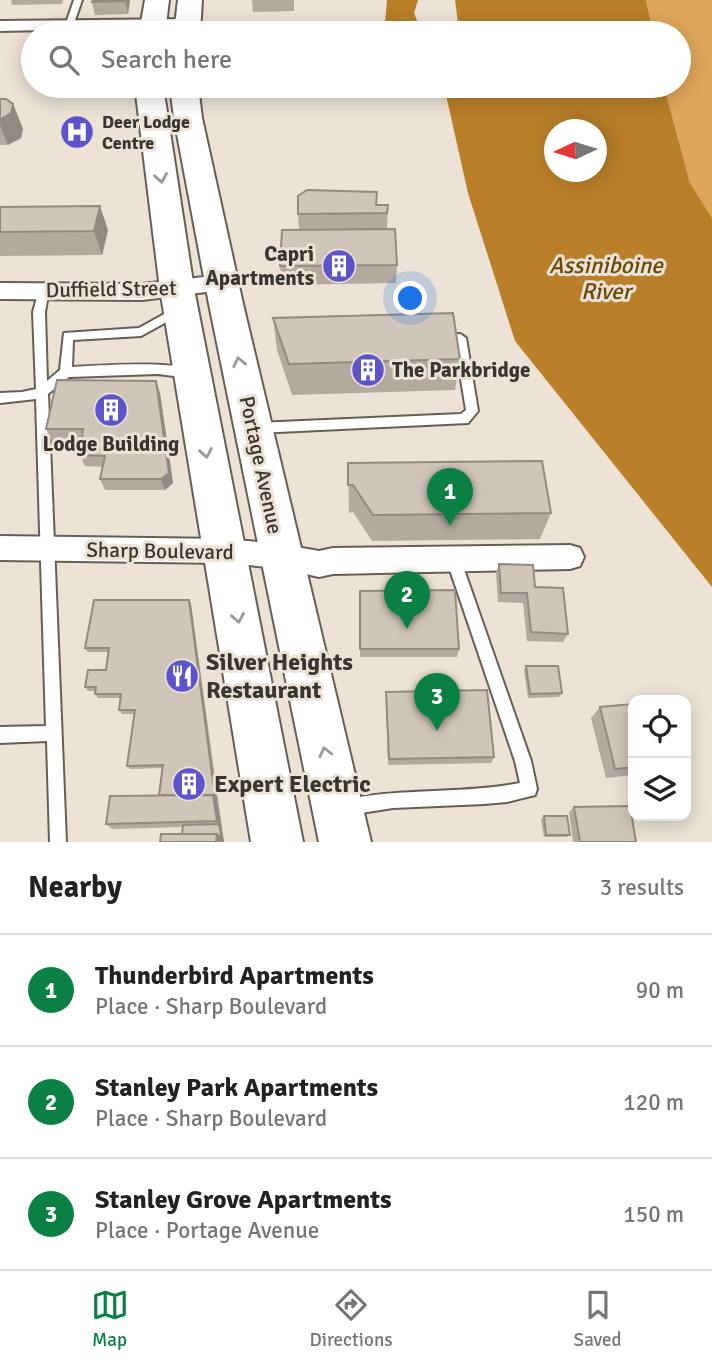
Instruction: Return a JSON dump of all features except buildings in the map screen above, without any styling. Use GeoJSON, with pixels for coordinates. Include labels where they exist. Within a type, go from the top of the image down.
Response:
{"type":"FeatureCollection","features":[{"type":"Feature","properties":{"kind":"highway"},"geometry":{"type":"LineString","coordinates":[[151,98],[179,299],[277,842]]}},
{"type":"Feature","properties":{"kind":"highway","name":"Portage Avenue"},"geometry":{"type":"LineString","coordinates":[[186,98],[280,556],[341,826]]}},
{"type":"Feature","properties":{"kind":"street"},"geometry":{"type":"LineString","coordinates":[[130,21],[188,19]]}},
{"type":"Feature","properties":{"kind":"street"},"geometry":{"type":"LineString","coordinates":[[0,26],[21,26]]}},
{"type":"Feature","properties":{"kind":"street","name":"Duffield Street"},"geometry":{"type":"LineString","coordinates":[[0,290],[142,292],[179,299],[222,283]]}},
{"type":"Feature","properties":{"kind":"street","name":"Sharp Boulevard"},"geometry":{"type":"LineString","coordinates":[[0,548],[225,551],[280,556],[319,564],[333,561],[570,557]]}},
{"type":"Feature","properties":{"kind":"lane"},"geometry":{"type":"LineString","coordinates":[[71,21],[79,0]]}},
{"type":"Feature","properties":{"kind":"lane"},"geometry":{"type":"LineString","coordinates":[[44,290],[39,312],[58,842]]}},
{"type":"Feature","properties":{"kind":"lane"},"geometry":{"type":"LineString","coordinates":[[66,372],[68,336],[141,332],[179,299]]}},
{"type":"Feature","properties":{"kind":"lane"},"geometry":{"type":"LineString","coordinates":[[253,428],[286,424],[464,419],[472,411],[460,338],[433,339]]}},
{"type":"Feature","properties":{"kind":"lane"},"geometry":{"type":"LineString","coordinates":[[0,398],[33,397],[42,393],[66,372],[158,369],[192,373]]}},
{"type":"Feature","properties":{"kind":"lane"},"geometry":{"type":"LineString","coordinates":[[341,826],[382,799],[502,796],[529,789],[523,761],[453,558]]}},
{"type":"Feature","properties":{"kind":"lane"},"geometry":{"type":"LineString","coordinates":[[0,735],[54,733]]}},
{"type":"Feature","properties":{"kind":"shaded area"},"geometry":{"type":"Polygon","coordinates":[[[646,0],[712,0],[712,218],[690,183],[667,98],[691,98],[691,21],[650,21],[646,0]]]}},
{"type":"Feature","properties":{"kind":"water"},"geometry":{"type":"Polygon","coordinates":[[[387,0],[418,0],[414,13],[417,21],[385,21],[387,0]]]}},
{"type":"Feature","properties":{"kind":"water"},"geometry":{"type":"Polygon","coordinates":[[[455,0],[646,0],[650,21],[458,21],[455,0]]]}},
{"type":"Feature","properties":{"kind":"water","name":"Assiniboine River"},"geometry":{"type":"Polygon","coordinates":[[[447,98],[667,98],[690,183],[712,218],[712,587],[515,341],[468,193],[447,98]]]}},
{"type":"Feature","properties":{"kind":"place","name":"Deer Lodge Centre"},"geometry":{"type":"Point","coordinates":[77,132]}},
{"type":"Feature","properties":{"kind":"place","name":"Capri Apartments"},"geometry":{"type":"Point","coordinates":[339,266]}},
{"type":"Feature","properties":{"kind":"place","name":"The Parkbridge"},"geometry":{"type":"Point","coordinates":[368,370]}},
{"type":"Feature","properties":{"kind":"place","name":"Lodge Building"},"geometry":{"type":"Point","coordinates":[111,410]}},
{"type":"Feature","properties":{"kind":"place","name":"Thunderbird Apartments"},"geometry":{"type":"Point","coordinates":[450,526]}},
{"type":"Feature","properties":{"kind":"place","name":"Stanley Park Apartments"},"geometry":{"type":"Point","coordinates":[407,629]}},
{"type":"Feature","properties":{"kind":"place","name":"Silver Heights Restaurant"},"geometry":{"type":"Point","coordinates":[182,676]}},
{"type":"Feature","properties":{"kind":"place","name":"Stanley Grove Apartments"},"geometry":{"type":"Point","coordinates":[437,731]}},
{"type":"Feature","properties":{"kind":"place","name":"Expert Electric"},"geometry":{"type":"Point","coordinates":[189,784]}}]}
